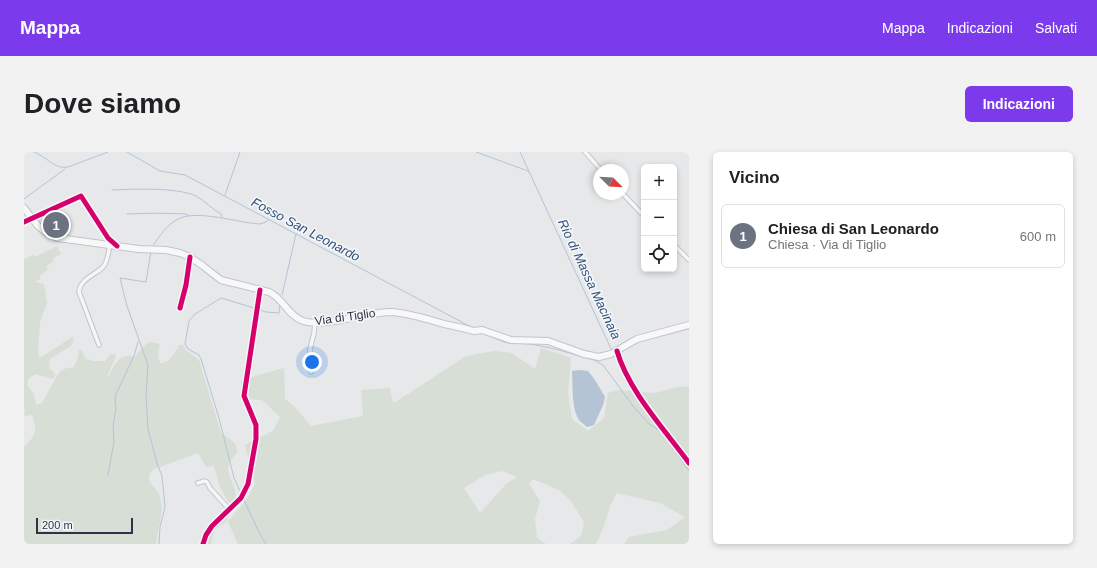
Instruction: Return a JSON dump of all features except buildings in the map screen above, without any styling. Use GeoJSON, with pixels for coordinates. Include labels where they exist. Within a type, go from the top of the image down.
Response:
{"type":"FeatureCollection","features":[{"type":"Feature","properties":{"kind":"main road","name":"Via di Tiglio"},"geometry":{"type":"LineString","coordinates":[[24,208],[31,218],[44,231],[58,238],[139,249],[166,250],[190,257],[221,280],[275,294],[291,314],[303,321],[325,322],[381,312],[393,312],[420,317],[474,331],[482,330],[511,340],[548,341],[592,356],[604,357],[638,339],[689,325]]}},
{"type":"Feature","properties":{"kind":"street"},"geometry":{"type":"LineString","coordinates":[[585,152],[596,164]]}},
{"type":"Feature","properties":{"kind":"street"},"geometry":{"type":"LineString","coordinates":[[24,222],[81,196],[108,238],[117,246]]}},
{"type":"Feature","properties":{"kind":"street"},"geometry":{"type":"LineString","coordinates":[[629,200],[641,213]]}},
{"type":"Feature","properties":{"kind":"street"},"geometry":{"type":"LineString","coordinates":[[99,345],[79,289],[86,280],[106,262],[110,245]]}},
{"type":"Feature","properties":{"kind":"street"},"geometry":{"type":"LineString","coordinates":[[677,248],[689,260]]}},
{"type":"Feature","properties":{"kind":"street"},"geometry":{"type":"LineString","coordinates":[[180,308],[186,285],[190,257]]}},
{"type":"Feature","properties":{"kind":"street"},"geometry":{"type":"LineString","coordinates":[[203,544],[206,535],[212,526],[241,498],[246,490],[255,448],[256,425],[244,396],[260,290]]}},
{"type":"Feature","properties":{"kind":"street"},"geometry":{"type":"LineString","coordinates":[[311,372],[310,349],[315,322]]}},
{"type":"Feature","properties":{"kind":"street"},"geometry":{"type":"LineString","coordinates":[[615,352],[643,401],[689,462]]}},
{"type":"Feature","properties":{"kind":"street"},"geometry":{"type":"LineString","coordinates":[[198,483],[205,481],[207,482],[210,488],[229,509]]}},
{"type":"Feature","properties":{"kind":"shaded area"},"geometry":{"type":"Polygon","coordinates":[[[57,246],[61,254],[53,258],[54,261],[46,268],[48,270],[41,274],[40,279],[35,282],[44,284],[47,303],[40,322],[38,352],[40,358],[74,337],[72,345],[50,359],[49,368],[53,371],[55,376],[52,379],[36,374],[29,378],[27,385],[34,395],[36,404],[41,404],[62,370],[74,367],[79,350],[81,350],[86,359],[94,361],[105,361],[111,354],[115,354],[116,356],[107,376],[122,357],[135,357],[149,342],[160,345],[158,355],[160,363],[167,362],[179,345],[183,345],[186,350],[199,360],[221,433],[235,443],[237,448],[237,453],[231,460],[228,472],[236,494],[235,500],[229,503],[220,487],[214,466],[206,467],[198,453],[154,469],[149,476],[149,479],[159,493],[162,509],[156,544],[24,544],[24,447],[35,432],[35,425],[32,415],[24,416],[24,259],[33,255],[35,257],[57,246]]]}},
{"type":"Feature","properties":{"kind":"shaded area"},"geometry":{"type":"Polygon","coordinates":[[[541,348],[571,358],[568,393],[572,419],[588,431],[604,418],[608,393],[618,390],[656,393],[673,388],[689,386],[689,544],[624,544],[629,537],[667,530],[685,517],[660,503],[617,493],[611,504],[596,544],[570,544],[581,536],[584,522],[571,501],[559,490],[533,479],[529,484],[540,501],[535,519],[537,538],[546,544],[238,544],[228,522],[246,500],[255,484],[245,445],[273,431],[280,417],[262,400],[242,399],[241,380],[284,368],[285,399],[295,407],[311,426],[363,416],[361,390],[390,388],[394,403],[466,356],[495,351],[512,353],[535,369],[541,348]],[[502,471],[485,475],[464,488],[480,513],[507,483],[517,477],[502,471]]]}},
{"type":"Feature","properties":{"kind":"shaded area"},"geometry":{"type":"Polygon","coordinates":[[[226,514],[228,520],[214,530],[211,544],[204,544],[210,529],[226,514]]]}},
{"type":"Feature","properties":{"kind":"water"},"geometry":{"type":"Polygon","coordinates":[[[572,371],[588,371],[605,397],[594,425],[587,427],[577,416],[574,404],[572,371]]]}},
{"type":"Feature","properties":{"kind":"waterway","name":"Fosso San Leonardo"},"geometry":{"type":"LineString","coordinates":[[34,152],[43,156],[55,165],[63,167],[68,167],[108,152]]}},
{"type":"Feature","properties":{"kind":"waterway","name":"Fosso San Leonardo"},"geometry":{"type":"LineString","coordinates":[[127,152],[160,171],[185,175],[473,328]]}},
{"type":"Feature","properties":{"kind":"waterway"},"geometry":{"type":"LineString","coordinates":[[225,195],[240,152]]}},
{"type":"Feature","properties":{"kind":"waterway"},"geometry":{"type":"LineString","coordinates":[[476,152],[528,171]]}},
{"type":"Feature","properties":{"kind":"waterway","name":"Rio di Massa Macinaia"},"geometry":{"type":"LineString","coordinates":[[520,152],[612,351]]}},
{"type":"Feature","properties":{"kind":"waterway"},"geometry":{"type":"LineString","coordinates":[[24,199],[65,169]]}},
{"type":"Feature","properties":{"kind":"waterway"},"geometry":{"type":"LineString","coordinates":[[112,190],[155,189],[188,193],[199,198],[221,214],[222,217]]}},
{"type":"Feature","properties":{"kind":"waterway"},"geometry":{"type":"LineString","coordinates":[[127,214],[156,213],[186,214],[189,216]]}},
{"type":"Feature","properties":{"kind":"waterway"},"geometry":{"type":"LineString","coordinates":[[153,246],[170,224],[186,216],[195,215],[218,217],[260,224],[269,219]]}},
{"type":"Feature","properties":{"kind":"waterway"},"geometry":{"type":"LineString","coordinates":[[282,295],[296,234]]}},
{"type":"Feature","properties":{"kind":"waterway"},"geometry":{"type":"LineString","coordinates":[[151,251],[146,282],[120,278],[127,306],[148,365],[146,397],[148,429],[162,476],[165,507],[160,527],[159,544]]}},
{"type":"Feature","properties":{"kind":"waterway"},"geometry":{"type":"LineString","coordinates":[[241,493],[234,478],[219,418],[201,359],[199,355],[188,349],[185,344],[189,321],[195,314],[221,298],[254,308]]}},
{"type":"Feature","properties":{"kind":"waterway"},"geometry":{"type":"LineString","coordinates":[[260,310],[279,313],[280,305]]}},
{"type":"Feature","properties":{"kind":"waterway","name":"Fosso San Leonardo"},"geometry":{"type":"LineString","coordinates":[[486,334],[509,343]]}},
{"type":"Feature","properties":{"kind":"waterway"},"geometry":{"type":"LineString","coordinates":[[108,475],[114,442],[113,426],[116,408],[116,394],[134,356],[138,342]]}},
{"type":"Feature","properties":{"kind":"waterway","name":"Fosso San Leonardo"},"geometry":{"type":"LineString","coordinates":[[516,343],[531,344],[555,349],[594,360],[603,365],[633,406],[649,424],[659,430]]}},
{"type":"Feature","properties":{"kind":"waterway","name":"Rio di Massa Macinaia"},"geometry":{"type":"LineString","coordinates":[[615,356],[621,369]]}},
{"type":"Feature","properties":{"kind":"waterway","name":"Fosso San Leonardo"},"geometry":{"type":"LineString","coordinates":[[636,396],[689,471]]}},
{"type":"Feature","properties":{"kind":"waterway"},"geometry":{"type":"LineString","coordinates":[[243,498],[266,544]]}},
{"type":"Feature","properties":{"kind":"cycle path"},"geometry":{"type":"LineString","coordinates":[[24,222],[81,196],[108,238],[117,246]]}},
{"type":"Feature","properties":{"kind":"cycle path"},"geometry":{"type":"LineString","coordinates":[[180,308],[186,285],[190,257]]}},
{"type":"Feature","properties":{"kind":"cycle path"},"geometry":{"type":"LineString","coordinates":[[203,544],[206,535],[212,526],[241,498],[248,484],[256,439],[256,425],[244,396],[260,290]]}},
{"type":"Feature","properties":{"kind":"cycle path"},"geometry":{"type":"LineString","coordinates":[[617,351],[622,366],[638,395],[689,463]]}},
{"type":"Feature","properties":{"kind":"place","name":"Chiesa di San Leonardo"},"geometry":{"type":"Point","coordinates":[56,225]}}]}
